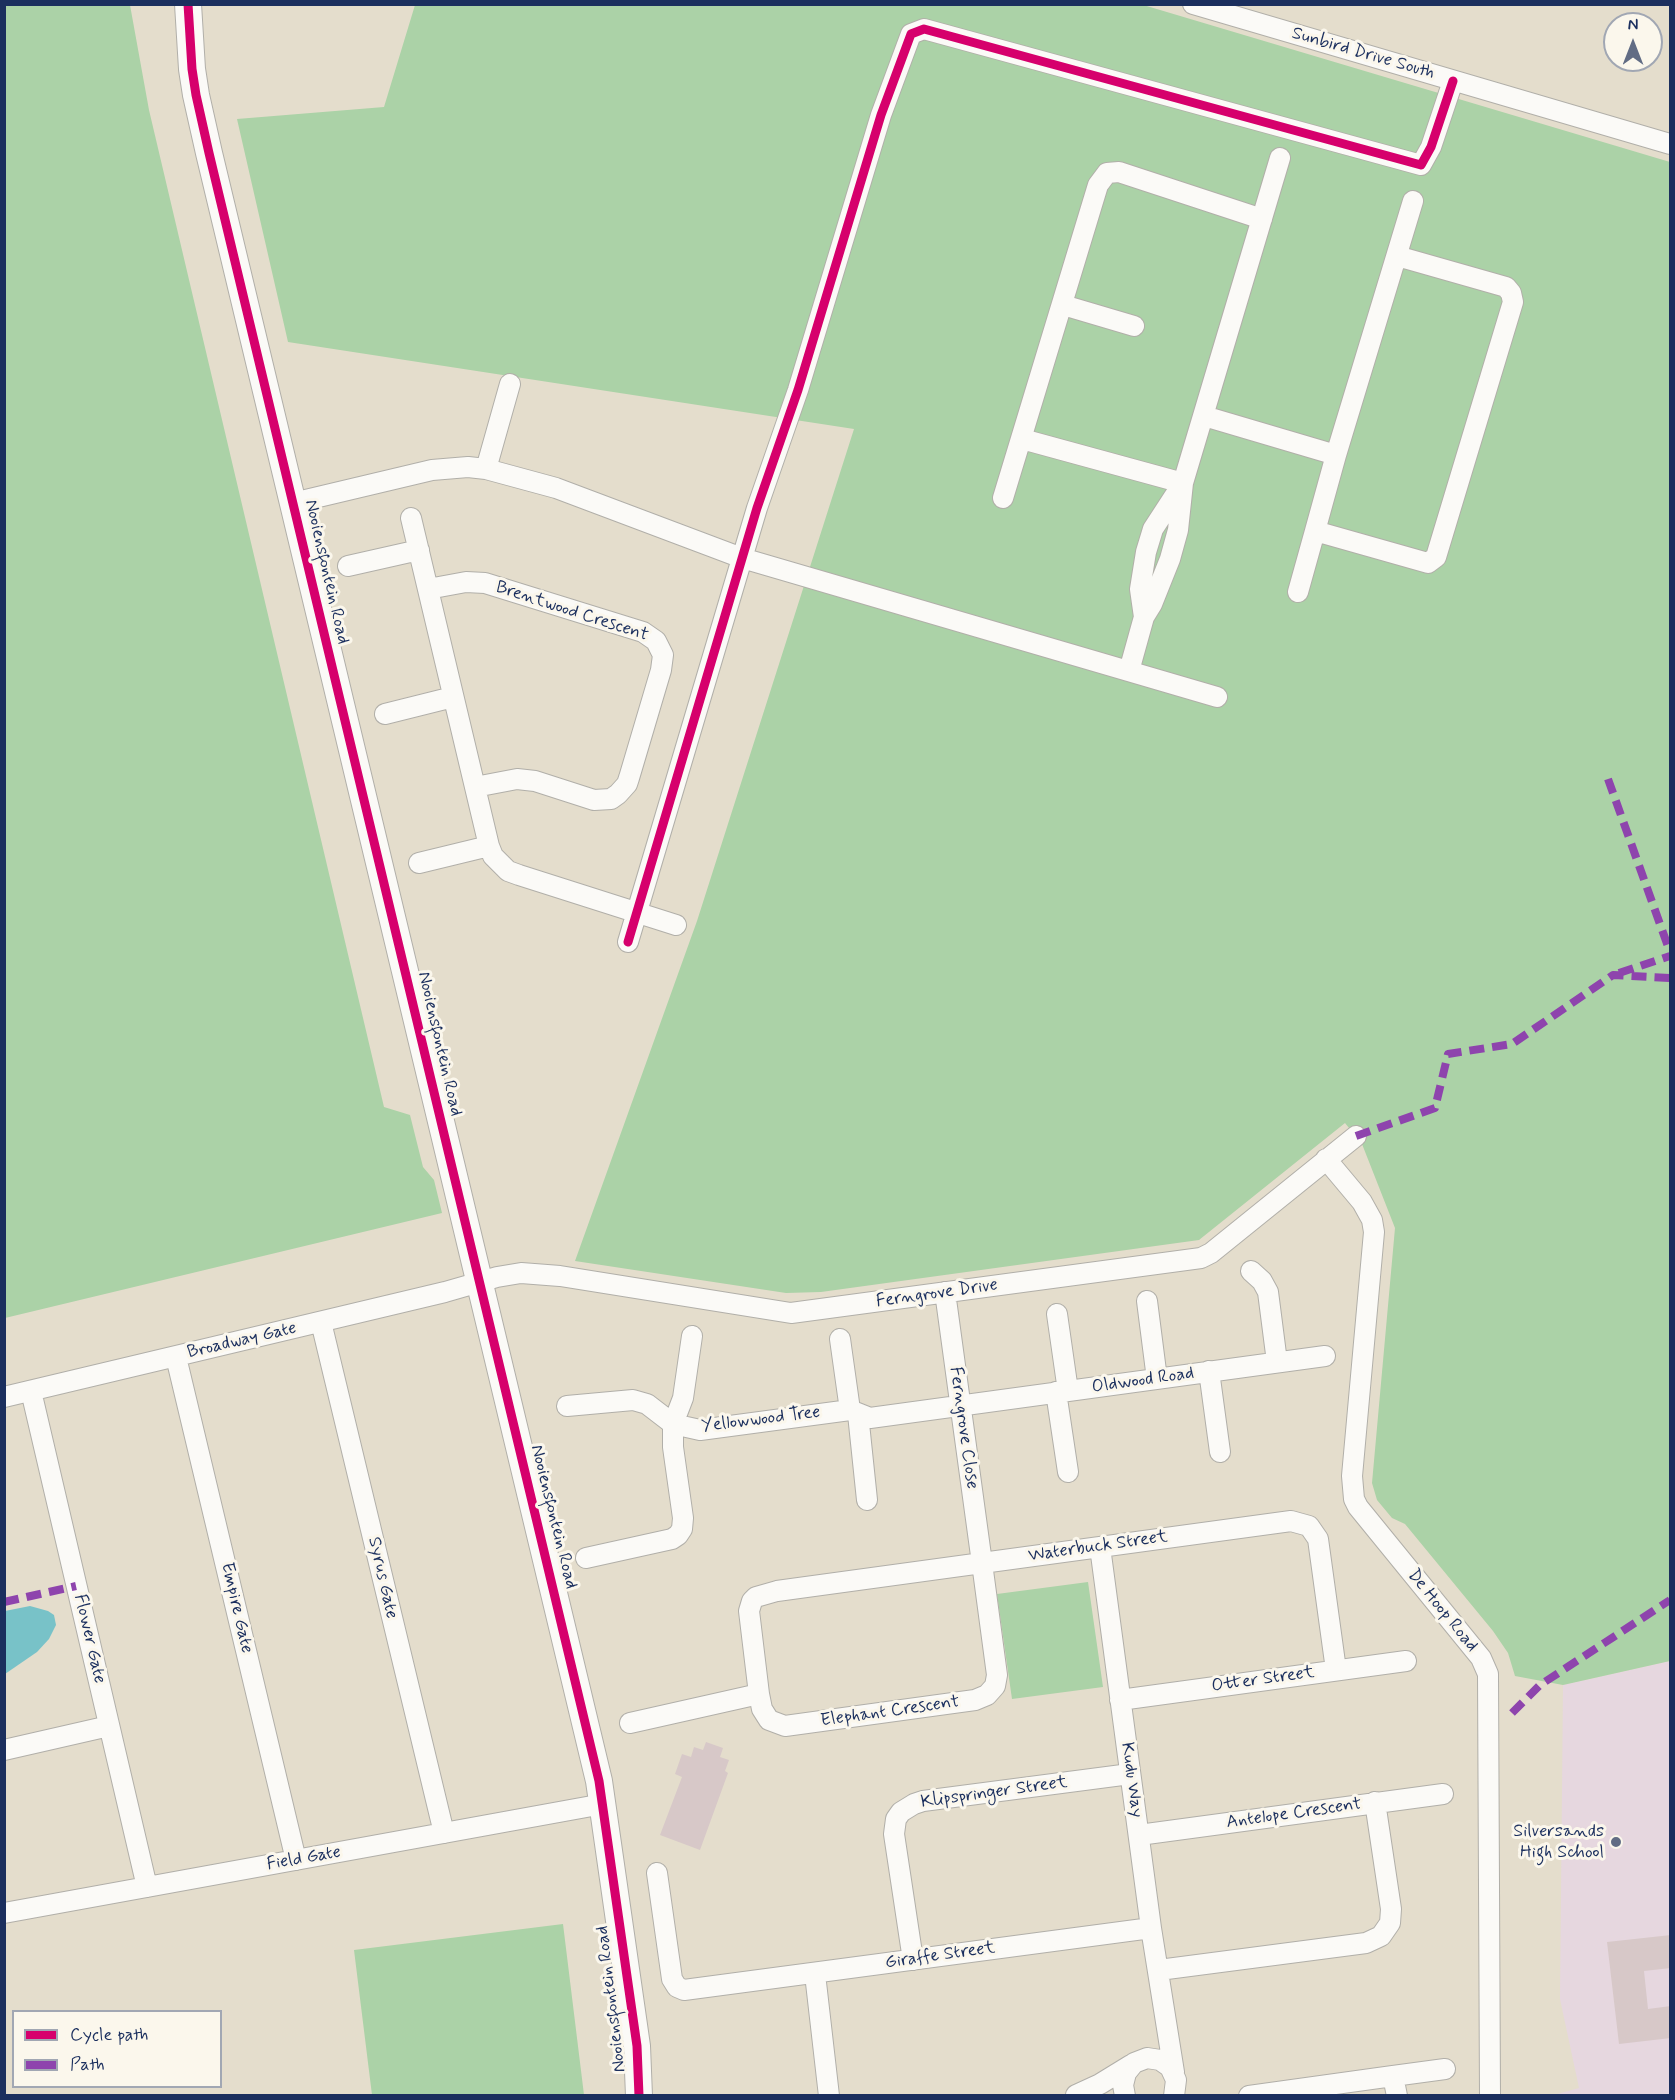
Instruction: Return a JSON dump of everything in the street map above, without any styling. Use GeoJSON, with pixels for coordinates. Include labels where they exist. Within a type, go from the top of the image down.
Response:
{"type":"FeatureCollection","features":[{"type":"Feature","properties":{"kind":"street","name":"Nooiensfontein Road"},"geometry":{"type":"LineString","coordinates":[[188,4],[189,44],[196,95],[582,1707],[603,1804],[637,2046],[639,2096]]}},
{"type":"Feature","properties":{"kind":"street","name":"Sunbird Drive South"},"geometry":{"type":"LineString","coordinates":[[1194,4],[1671,144]]}},
{"type":"Feature","properties":{"kind":"street"},"geometry":{"type":"LineString","coordinates":[[628,942],[757,508],[798,390],[881,115],[911,33],[924,29],[1421,165],[1431,147],[1453,81]]}},
{"type":"Feature","properties":{"kind":"street"},"geometry":{"type":"LineString","coordinates":[[1129,671],[1144,617],[1152,604],[1170,559],[1178,530],[1183,483],[1280,158]]}},
{"type":"Feature","properties":{"kind":"street"},"geometry":{"type":"LineString","coordinates":[[1003,498],[1098,184],[1107,173],[1119,172],[1262,219]]}},
{"type":"Feature","properties":{"kind":"street"},"geometry":{"type":"LineString","coordinates":[[1298,591],[1336,455],[1413,201]]}},
{"type":"Feature","properties":{"kind":"street"},"geometry":{"type":"LineString","coordinates":[[1316,531],[1428,563],[1436,557],[1487,391],[1513,302],[1511,293],[1506,287],[1488,281],[1397,256]]}},
{"type":"Feature","properties":{"kind":"street"},"geometry":{"type":"LineString","coordinates":[[1063,305],[1134,326]]}},
{"type":"Feature","properties":{"kind":"street"},"geometry":{"type":"LineString","coordinates":[[486,469],[510,384]]}},
{"type":"Feature","properties":{"kind":"street"},"geometry":{"type":"LineString","coordinates":[[1204,416],[1336,455]]}},
{"type":"Feature","properties":{"kind":"street"},"geometry":{"type":"LineString","coordinates":[[1022,439],[1183,483]]}},
{"type":"Feature","properties":{"kind":"street"},"geometry":{"type":"LineString","coordinates":[[293,503],[432,470],[450,467],[486,469],[556,488],[742,558],[1217,697]]}},
{"type":"Feature","properties":{"kind":"street"},"geometry":{"type":"LineString","coordinates":[[411,518],[493,856],[508,870],[636,914],[676,925]]}},
{"type":"Feature","properties":{"kind":"street"},"geometry":{"type":"LineString","coordinates":[[348,566],[419,550]]}},
{"type":"Feature","properties":{"kind":"street","name":"Brentwood Crescent"},"geometry":{"type":"LineString","coordinates":[[428,590],[466,582],[484,583],[643,632],[656,641],[663,655],[661,670],[627,784],[611,799],[594,800],[535,781],[517,779],[475,787]]}},
{"type":"Feature","properties":{"kind":"street"},"geometry":{"type":"LineString","coordinates":[[385,714],[453,697]]}},
{"type":"Feature","properties":{"kind":"street"},"geometry":{"type":"LineString","coordinates":[[419,863],[489,846]]}},
{"type":"Feature","properties":{"kind":"street","name":"Ferngrove Drive"},"geometry":{"type":"LineString","coordinates":[[480,1283],[521,1273],[543,1274],[784,1312],[810,1311],[1207,1256],[1356,1136]]}},
{"type":"Feature","properties":{"kind":"street","name":"De Hoop Road"},"geometry":{"type":"LineString","coordinates":[[1326,1160],[1368,1211],[1374,1232],[1352,1476],[1354,1499],[1358,1507],[1480,1658],[1488,1674],[1488,2073],[1490,2096]]}},
{"type":"Feature","properties":{"kind":"street"},"geometry":{"type":"LineString","coordinates":[[1251,1271],[1262,1281],[1268,1292],[1277,1362]]}},
{"type":"Feature","properties":{"kind":"street","name":"Broadway Gate"},"geometry":{"type":"LineString","coordinates":[[4,1397],[480,1283]]}},
{"type":"Feature","properties":{"kind":"street","name":"Ferngrove Close"},"geometry":{"type":"LineString","coordinates":[[945,1292],[982,1563]]}},
{"type":"Feature","properties":{"kind":"street"},"geometry":{"type":"LineString","coordinates":[[1147,1301],[1157,1379]]}},
{"type":"Feature","properties":{"kind":"street"},"geometry":{"type":"LineString","coordinates":[[1057,1314],[1068,1472]]}},
{"type":"Feature","properties":{"kind":"street","name":"Syrus Gate"},"geometry":{"type":"LineString","coordinates":[[321,1322],[444,1833]]}},
{"type":"Feature","properties":{"kind":"street"},"geometry":{"type":"LineString","coordinates":[[586,1558],[672,1539],[680,1532],[683,1518],[673,1447],[673,1424],[683,1398],[692,1336]]}},
{"type":"Feature","properties":{"kind":"street"},"geometry":{"type":"LineString","coordinates":[[840,1339],[867,1500]]}},
{"type":"Feature","properties":{"kind":"street","name":"Oldwood Road"},"geometry":{"type":"LineString","coordinates":[[961,1406],[1325,1356]]}},
{"type":"Feature","properties":{"kind":"street","name":"Empire Gate"},"geometry":{"type":"LineString","coordinates":[[176,1357],[296,1860]]}},
{"type":"Feature","properties":{"kind":"street"},"geometry":{"type":"LineString","coordinates":[[1209,1371],[1220,1452]]}},
{"type":"Feature","properties":{"kind":"street","name":"Flower Gate"},"geometry":{"type":"LineString","coordinates":[[30,1391],[147,1887]]}},
{"type":"Feature","properties":{"kind":"street","name":"Yellowwood Tree"},"geometry":{"type":"LineString","coordinates":[[567,1407],[633,1400],[647,1404],[673,1424],[699,1430],[854,1412],[870,1418],[961,1406]]}},
{"type":"Feature","properties":{"kind":"street","name":"Waterbuck Street"},"geometry":{"type":"LineString","coordinates":[[749,1611],[752,1600],[756,1597],[777,1591],[1291,1521],[1306,1524],[1316,1533],[1320,1545],[1336,1670]]}},
{"type":"Feature","properties":{"kind":"street","name":"Kudu Way"},"geometry":{"type":"LineString","coordinates":[[1100,1547],[1163,2013],[1168,2028],[1177,2090]]}},
{"type":"Feature","properties":{"kind":"street","name":"Elephant Crescent"},"geometry":{"type":"LineString","coordinates":[[749,1611],[759,1694],[765,1715],[774,1723],[785,1726],[982,1699],[995,1686],[997,1675],[982,1563]]}},
{"type":"Feature","properties":{"kind":"street","name":"Otter Street"},"geometry":{"type":"LineString","coordinates":[[1120,1700],[1406,1661]]}},
{"type":"Feature","properties":{"kind":"street"},"geometry":{"type":"LineString","coordinates":[[630,1723],[759,1694]]}},
{"type":"Feature","properties":{"kind":"street"},"geometry":{"type":"LineString","coordinates":[[4,1750],[109,1726]]}},
{"type":"Feature","properties":{"kind":"street","name":"Klipspringer Street"},"geometry":{"type":"LineString","coordinates":[[913,1960],[894,1834],[896,1819],[901,1812],[923,1801],[1130,1774]]}},
{"type":"Feature","properties":{"kind":"street"},"geometry":{"type":"LineString","coordinates":[[1375,1802],[1443,1794]]}},
{"type":"Feature","properties":{"kind":"street","name":"Antelope Crescent"},"geometry":{"type":"LineString","coordinates":[[1139,1836],[1375,1802],[1391,1909],[1390,1923],[1381,1936],[1366,1943],[1159,1970]]}},
{"type":"Feature","properties":{"kind":"street","name":"Field Gate"},"geometry":{"type":"LineString","coordinates":[[4,1913],[603,1804]]}},
{"type":"Feature","properties":{"kind":"street","name":"Giraffe Street"},"geometry":{"type":"LineString","coordinates":[[657,1873],[671,1974],[677,1987],[688,1990],[1151,1928]]}},
{"type":"Feature","properties":{"kind":"street"},"geometry":{"type":"LineString","coordinates":[[815,1974],[829,2096]]}},
{"type":"Feature","properties":{"kind":"street","name":"Kudu Way"},"geometry":{"type":"LineString","coordinates":[[1125,2096],[1124,2079],[1129,2067],[1141,2060],[1158,2037],[1163,2013]]}},
{"type":"Feature","properties":{"kind":"street","name":"Nooiensfontein Road"},"geometry":{"type":"LineString","coordinates":[[637,2046],[651,2096]]}},
{"type":"Feature","properties":{"kind":"street"},"geometry":{"type":"LineString","coordinates":[[1071,2096],[1100,2084],[1141,2060],[1160,2060],[1170,2067],[1177,2090]]}},
{"type":"Feature","properties":{"kind":"street"},"geometry":{"type":"LineString","coordinates":[[1249,2096],[1395,2086],[1445,2069]]}},
{"type":"Feature","properties":{"kind":"street"},"geometry":{"type":"LineString","coordinates":[[1076,2095],[1086,2096]]}},
{"type":"Feature","properties":{"kind":"shaded area","name":"Silversands High School"},"geometry":{"type":"Polygon","coordinates":[[[1670,1661],[1670,2095],[1550,2096],[1579,2088],[1560,1999],[1563,1685],[1670,1661]]]}},
{"type":"Feature","properties":{"kind":"green space"},"geometry":{"type":"Polygon","coordinates":[[[1140,4],[1670,162],[1670,1661],[1563,1685],[1515,1676],[1508,1653],[1493,1631],[1405,1524],[1392,1518],[1377,1500],[1372,1483],[1395,1228],[1362,1144],[1345,1123],[1199,1240],[821,1292],[786,1293],[575,1261],[697,921],[854,429],[288,342],[237,119],[384,107],[415,5],[1140,4]]]}},
{"type":"Feature","properties":{"kind":"green space"},"geometry":{"type":"Polygon","coordinates":[[[4,5],[130,5],[149,110],[384,1107],[410,1115],[423,1167],[434,1180],[442,1213],[5,1318],[4,5]]]}},
{"type":"Feature","properties":{"kind":"green space"},"geometry":{"type":"Polygon","coordinates":[[[1088,1582],[1103,1687],[1012,1699],[997,1594],[1088,1582]]]}},
{"type":"Feature","properties":{"kind":"green space"},"geometry":{"type":"Polygon","coordinates":[[[563,1924],[584,2095],[372,2095],[354,1950],[563,1924]]]}},
{"type":"Feature","properties":{"kind":"water"},"geometry":{"type":"Polygon","coordinates":[[[30,1606],[54,1615],[56,1625],[49,1639],[37,1652],[5,1674],[5,1611],[30,1606]]]}},
{"type":"Feature","properties":{"kind":"building"},"geometry":{"type":"Polygon","coordinates":[[[706,1742],[723,1748],[720,1757],[729,1760],[725,1771],[728,1773],[700,1850],[660,1835],[682,1777],[675,1774],[682,1754],[691,1757],[694,1747],[703,1750],[706,1742]]]}},
{"type":"Feature","properties":{"kind":"building"},"geometry":{"type":"Polygon","coordinates":[[[1671,1935],[1671,1968],[1644,1971],[1648,2009],[1671,2006],[1671,2038],[1619,2044],[1607,1942],[1671,1935]]]}},
{"type":"Feature","properties":{"kind":"marked path"},"geometry":{"type":"LineString","coordinates":[[1608,779],[1670,952]]}},
{"type":"Feature","properties":{"kind":"marked path"},"geometry":{"type":"LineString","coordinates":[[1619,973],[1670,956]]}},
{"type":"Feature","properties":{"kind":"marked path"},"geometry":{"type":"LineString","coordinates":[[1356,1136],[1435,1108],[1448,1054],[1512,1044],[1613,975],[1670,978]]}},
{"type":"Feature","properties":{"kind":"marked path"},"geometry":{"type":"LineString","coordinates":[[4,1602],[76,1586]]}},
{"type":"Feature","properties":{"kind":"marked path"},"geometry":{"type":"LineString","coordinates":[[1512,1713],[1540,1685],[1670,1600]]}},
{"type":"Feature","properties":{"kind":"cycle path"},"geometry":{"type":"LineString","coordinates":[[188,4],[192,69],[209,153],[599,1781],[637,2046],[639,2096]]}},
{"type":"Feature","properties":{"kind":"cycle path"},"geometry":{"type":"LineString","coordinates":[[628,942],[757,508],[798,390],[881,115],[911,34],[924,29],[1421,165],[1431,147],[1453,81]]}},
{"type":"Feature","properties":{"kind":"place","name":"Silversands High School"},"geometry":{"type":"Point","coordinates":[1616,1842]}}]}
